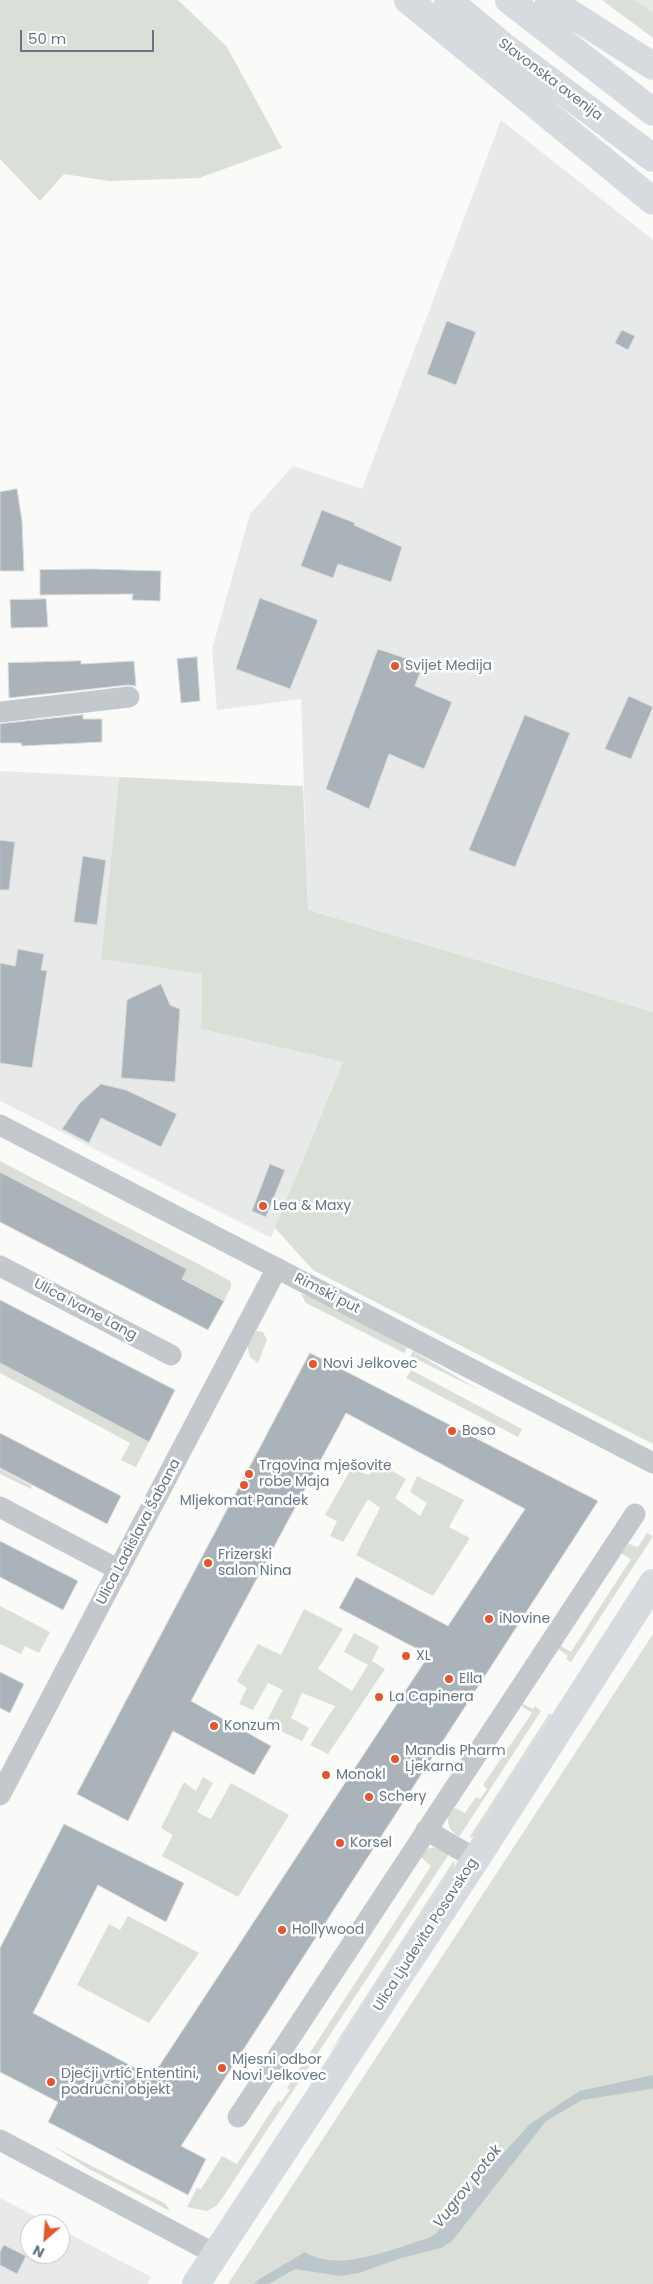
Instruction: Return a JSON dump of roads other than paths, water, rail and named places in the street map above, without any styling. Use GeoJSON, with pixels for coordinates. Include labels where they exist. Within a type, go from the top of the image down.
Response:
{"type":"FeatureCollection","features":[{"type":"Feature","properties":{"kind":"main road"},"geometry":{"type":"LineString","coordinates":[[408,0],[653,201]]}},
{"type":"Feature","properties":{"kind":"main road","name":"Slavonska avenija"},"geometry":{"type":"LineString","coordinates":[[448,0],[503,46],[653,158]]}},
{"type":"Feature","properties":{"kind":"main road"},"geometry":{"type":"LineString","coordinates":[[509,0],[653,112]]}},
{"type":"Feature","properties":{"kind":"main road"},"geometry":{"type":"LineString","coordinates":[[549,0],[653,66]]}},
{"type":"Feature","properties":{"kind":"main road","name":"Ulica Ljudevita Posavskog"},"geometry":{"type":"LineString","coordinates":[[196,2284],[476,1860],[653,1584]]}},
{"type":"Feature","properties":{"kind":"street"},"geometry":{"type":"LineString","coordinates":[[0,712],[129,697]]}},
{"type":"Feature","properties":{"kind":"street","name":"Rimski put"},"geometry":{"type":"LineString","coordinates":[[0,1125],[653,1463]]}},
{"type":"Feature","properties":{"kind":"street","name":"Ulica Ivane Lang"},"geometry":{"type":"LineString","coordinates":[[0,1266],[171,1355]]}},
{"type":"Feature","properties":{"kind":"street","name":"Ulica Ladislava Šabana"},"geometry":{"type":"LineString","coordinates":[[0,1795],[277,1268]]}},
{"type":"Feature","properties":{"kind":"street"},"geometry":{"type":"LineString","coordinates":[[0,1507],[119,1570]]}},
{"type":"Feature","properties":{"kind":"street"},"geometry":{"type":"LineString","coordinates":[[238,2117],[635,1514]]}},
{"type":"Feature","properties":{"kind":"street"},"geometry":{"type":"LineString","coordinates":[[426,1830],[476,1860]]}},
{"type":"Feature","properties":{"kind":"street"},"geometry":{"type":"LineString","coordinates":[[0,2140],[215,2254]]}},
{"type":"Feature","properties":{"kind":"place","name":"Svijet Medija"},"geometry":{"type":"Point","coordinates":[395,666]}},
{"type":"Feature","properties":{"kind":"place","name":"Lea & Maxy"},"geometry":{"type":"Point","coordinates":[263,1206]}},
{"type":"Feature","properties":{"kind":"place","name":"Novi Jelkovec"},"geometry":{"type":"Point","coordinates":[313,1364]}},
{"type":"Feature","properties":{"kind":"place","name":"Boso"},"geometry":{"type":"Point","coordinates":[452,1431]}},
{"type":"Feature","properties":{"kind":"place","name":"Trgovina mješovite robe Maja"},"geometry":{"type":"Point","coordinates":[249,1474]}},
{"type":"Feature","properties":{"kind":"place","name":"Mljekomat Pandek"},"geometry":{"type":"Point","coordinates":[244,1485]}},
{"type":"Feature","properties":{"kind":"place","name":"Frizerski salon Nina"},"geometry":{"type":"Point","coordinates":[208,1563]}},
{"type":"Feature","properties":{"kind":"place","name":"iNovine"},"geometry":{"type":"Point","coordinates":[489,1619]}},
{"type":"Feature","properties":{"kind":"place","name":"XL"},"geometry":{"type":"Point","coordinates":[406,1656]}},
{"type":"Feature","properties":{"kind":"place","name":"Ella"},"geometry":{"type":"Point","coordinates":[449,1679]}},
{"type":"Feature","properties":{"kind":"place","name":"La Capinera"},"geometry":{"type":"Point","coordinates":[379,1697]}},
{"type":"Feature","properties":{"kind":"place","name":"Konzum"},"geometry":{"type":"Point","coordinates":[214,1726]}},
{"type":"Feature","properties":{"kind":"place","name":"Mandis Pharm Ljekarna"},"geometry":{"type":"Point","coordinates":[395,1759]}},
{"type":"Feature","properties":{"kind":"place","name":"Monokl"},"geometry":{"type":"Point","coordinates":[326,1775]}},
{"type":"Feature","properties":{"kind":"place","name":"Schery"},"geometry":{"type":"Point","coordinates":[369,1797]}},
{"type":"Feature","properties":{"kind":"place","name":"Korsel"},"geometry":{"type":"Point","coordinates":[340,1843]}},
{"type":"Feature","properties":{"kind":"place","name":"Hollywood"},"geometry":{"type":"Point","coordinates":[282,1930]}},
{"type":"Feature","properties":{"kind":"place","name":"Mjesni odbor Novi Jelkovec"},"geometry":{"type":"Point","coordinates":[222,2068]}},
{"type":"Feature","properties":{"kind":"place","name":"Dječji vrtić Ententini, područni objekt"},"geometry":{"type":"Point","coordinates":[51,2082]}},
{"type":"Feature","properties":{"kind":"water label","name":"Vugrov potok"},"geometry":{"type":"Point","coordinates":[468,2187]}}]}
